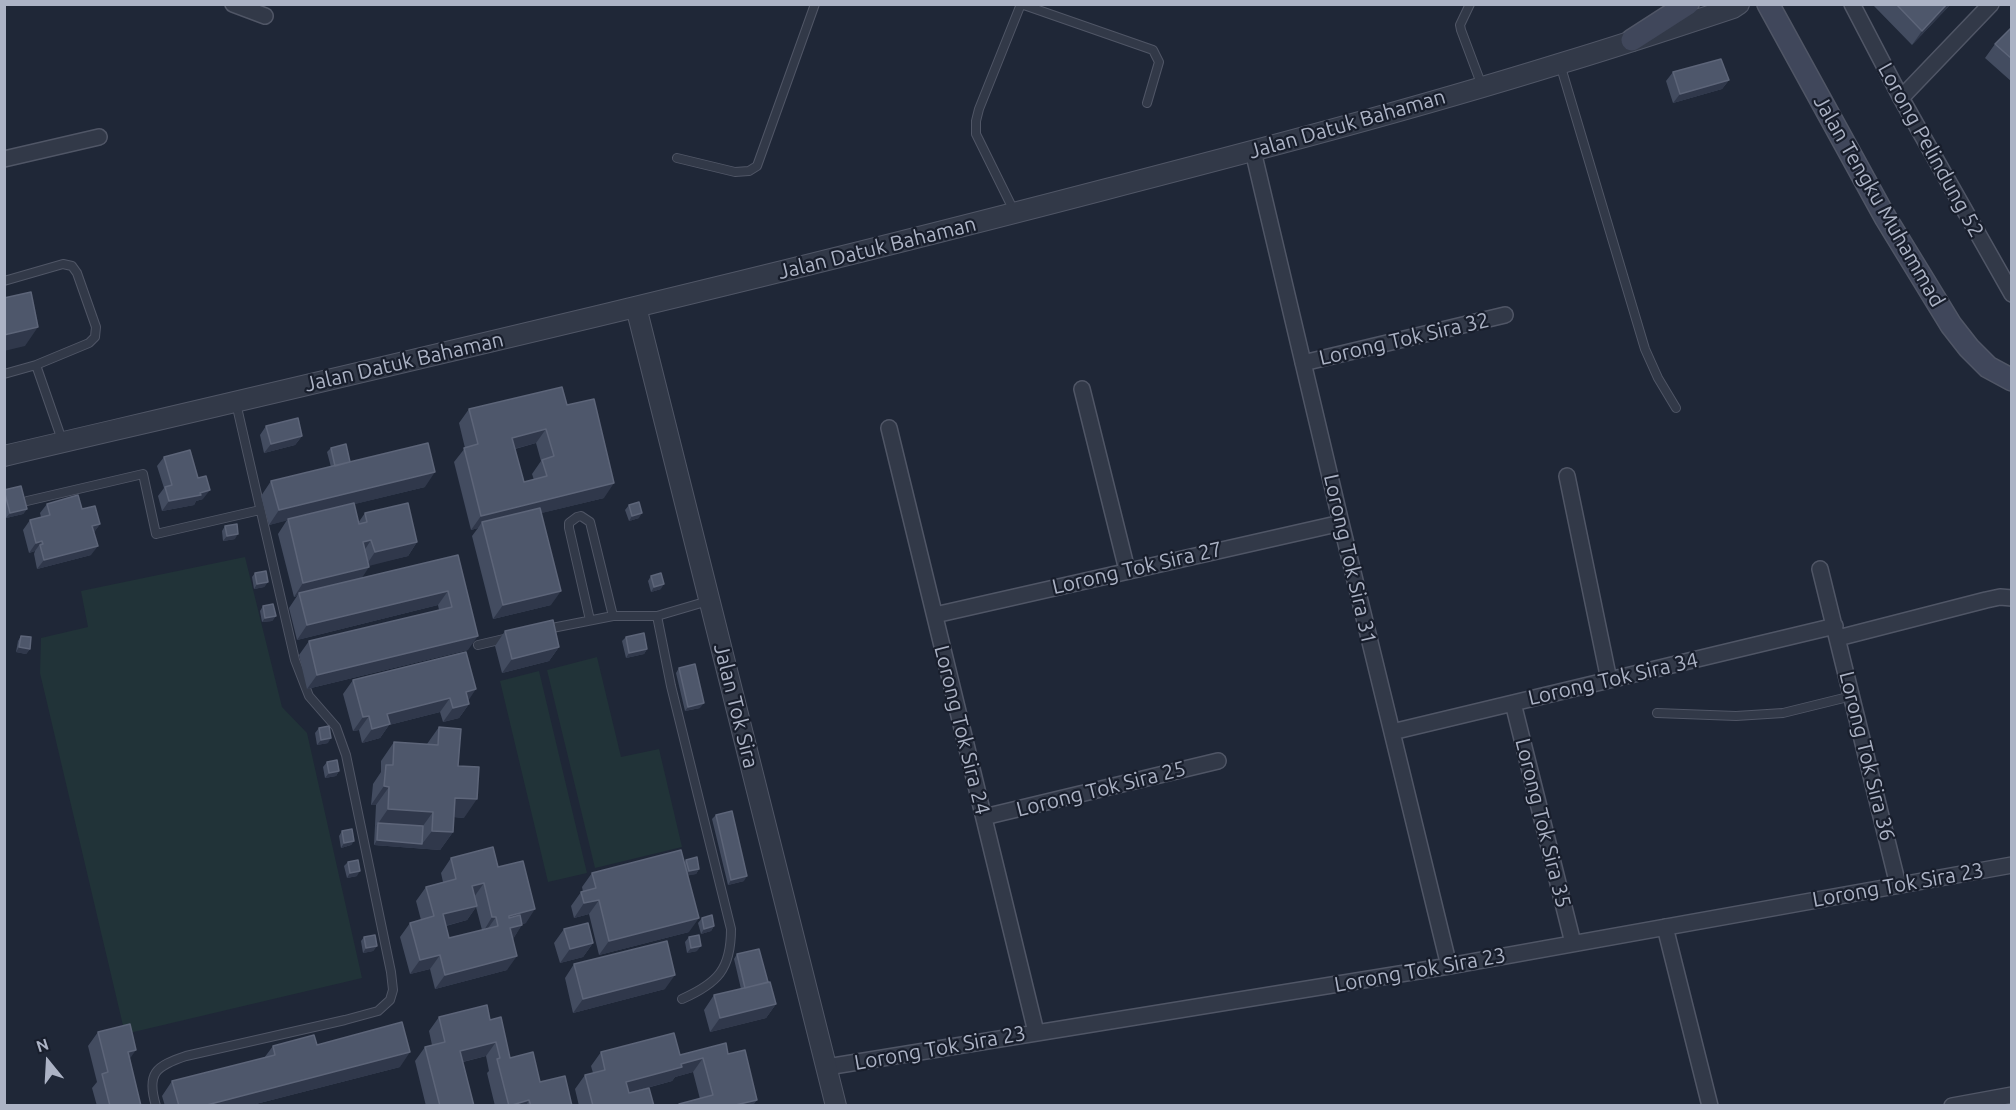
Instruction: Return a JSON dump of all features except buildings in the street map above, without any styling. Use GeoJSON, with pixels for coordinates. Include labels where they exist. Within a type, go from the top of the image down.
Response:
{"type":"FeatureCollection","features":[{"type":"Feature","properties":{"kind":"main road"},"geometry":{"type":"LineString","coordinates":[[1632,40],[1688,4]]}},
{"type":"Feature","properties":{"kind":"main road","name":"Jalan Tengku Muhammad"},"geometry":{"type":"LineString","coordinates":[[1768,4],[1885,217],[1951,325],[1969,348],[1989,367],[2012,380]]}},
{"type":"Feature","properties":{"kind":"street"},"geometry":{"type":"LineString","coordinates":[[233,4],[265,16]]}},
{"type":"Feature","properties":{"kind":"street","name":"Jalan Datuk Bahaman"},"geometry":{"type":"LineString","coordinates":[[4,456],[636,307],[1253,151],[1560,64],[1733,8],[1739,4]]}},
{"type":"Feature","properties":{"kind":"street","name":"Lorong Pelindung 52"},"geometry":{"type":"LineString","coordinates":[[1852,4],[1901,98],[2012,294]]}},
{"type":"Feature","properties":{"kind":"street"},"geometry":{"type":"LineString","coordinates":[[1901,98],[1991,4]]}},
{"type":"Feature","properties":{"kind":"street"},"geometry":{"type":"LineString","coordinates":[[4,159],[99,137]]}},
{"type":"Feature","properties":{"kind":"street","name":"Lorong Tok Sira 31"},"geometry":{"type":"LineString","coordinates":[[1253,151],[1449,966]]}},
{"type":"Feature","properties":{"kind":"street","name":"Jalan Tok Sira"},"geometry":{"type":"LineString","coordinates":[[636,307],[836,1106]]}},
{"type":"Feature","properties":{"kind":"street","name":"Lorong Tok Sira 32"},"geometry":{"type":"LineString","coordinates":[[1304,363],[1505,315]]}},
{"type":"Feature","properties":{"kind":"street"},"geometry":{"type":"LineString","coordinates":[[1082,388],[1128,570]]}},
{"type":"Feature","properties":{"kind":"street","name":"Lorong Tok Sira 24"},"geometry":{"type":"LineString","coordinates":[[889,428],[1036,1032]]}},
{"type":"Feature","properties":{"kind":"street"},"geometry":{"type":"LineString","coordinates":[[1568,476],[1609,680]]}},
{"type":"Feature","properties":{"kind":"street","name":"Lorong Tok Sira 27"},"geometry":{"type":"LineString","coordinates":[[934,615],[1341,523]]}},
{"type":"Feature","properties":{"kind":"street","name":"Lorong Tok Sira 36"},"geometry":{"type":"LineString","coordinates":[[1820,569],[1898,885]]}},
{"type":"Feature","properties":{"kind":"street","name":"Lorong Tok Sira 34"},"geometry":{"type":"LineString","coordinates":[[1392,732],[1609,680],[2000,597],[2012,598]]}},
{"type":"Feature","properties":{"kind":"street","name":"Lorong Tok Sira 35"},"geometry":{"type":"LineString","coordinates":[[1513,703],[1573,943]]}},
{"type":"Feature","properties":{"kind":"street","name":"Lorong Tok Sira 25"},"geometry":{"type":"LineString","coordinates":[[984,817],[1218,760]]}},
{"type":"Feature","properties":{"kind":"street","name":"Lorong Tok Sira 23"},"geometry":{"type":"LineString","coordinates":[[827,1067],[1449,966],[2012,865]]}},
{"type":"Feature","properties":{"kind":"street"},"geometry":{"type":"LineString","coordinates":[[1665,927],[1710,1106]]}},
{"type":"Feature","properties":{"kind":"street"},"geometry":{"type":"LineString","coordinates":[[1952,1106],[2012,1095]]}},
{"type":"Feature","properties":{"kind":"lane"},"geometry":{"type":"LineString","coordinates":[[677,158],[735,172],[749,171],[757,166],[815,4]]}},
{"type":"Feature","properties":{"kind":"lane"},"geometry":{"type":"LineString","coordinates":[[1015,213],[976,134],[976,121],[1021,4],[1153,50],[1159,62],[1147,103]]}},
{"type":"Feature","properties":{"kind":"lane"},"geometry":{"type":"LineString","coordinates":[[1470,4],[1460,25],[1482,86]]}},
{"type":"Feature","properties":{"kind":"lane"},"geometry":{"type":"LineString","coordinates":[[1560,64],[1645,349],[1658,378],[1676,408]]}},
{"type":"Feature","properties":{"kind":"lane"},"geometry":{"type":"LineString","coordinates":[[4,281],[63,264],[72,266],[78,273],[96,327],[95,337],[89,343],[36,365],[4,374]]}},
{"type":"Feature","properties":{"kind":"lane"},"geometry":{"type":"LineString","coordinates":[[36,365],[62,442]]}},
{"type":"Feature","properties":{"kind":"lane"},"geometry":{"type":"LineString","coordinates":[[156,1106],[151,1083],[156,1070],[167,1062],[378,1011],[390,1000],[393,990],[346,755],[336,727],[309,696],[301,681],[236,402]]}},
{"type":"Feature","properties":{"kind":"lane"},"geometry":{"type":"LineString","coordinates":[[27,501],[142,474],[156,534],[260,510]]}},
{"type":"Feature","properties":{"kind":"lane"},"geometry":{"type":"LineString","coordinates":[[590,620],[569,528],[572,520],[581,516],[590,522],[613,616]]}},
{"type":"Feature","properties":{"kind":"lane"},"geometry":{"type":"LineString","coordinates":[[540,631],[613,616],[657,616],[709,600]]}},
{"type":"Feature","properties":{"kind":"lane"},"geometry":{"type":"LineString","coordinates":[[657,616],[671,686],[731,929],[728,960],[717,977],[702,990],[682,999]]}},
{"type":"Feature","properties":{"kind":"lane"},"geometry":{"type":"LineString","coordinates":[[478,645],[520,635]]}},
{"type":"Feature","properties":{"kind":"lane"},"geometry":{"type":"LineString","coordinates":[[1657,713],[1736,716],[1783,713],[1852,696]]}},
{"type":"Feature","properties":{"kind":"shaded area"},"geometry":{"type":"Polygon","coordinates":[[[245,557],[282,707],[307,733],[362,978],[125,1034],[40,673],[41,638],[88,627],[81,591],[245,557]]]}},
{"type":"Feature","properties":{"kind":"shaded area"},"geometry":{"type":"Polygon","coordinates":[[[597,657],[621,757],[659,749],[682,847],[595,868],[547,670],[597,657]]]}},
{"type":"Feature","properties":{"kind":"shaded area"},"geometry":{"type":"Polygon","coordinates":[[[539,671],[587,873],[548,882],[500,681],[539,671]]]}}]}
